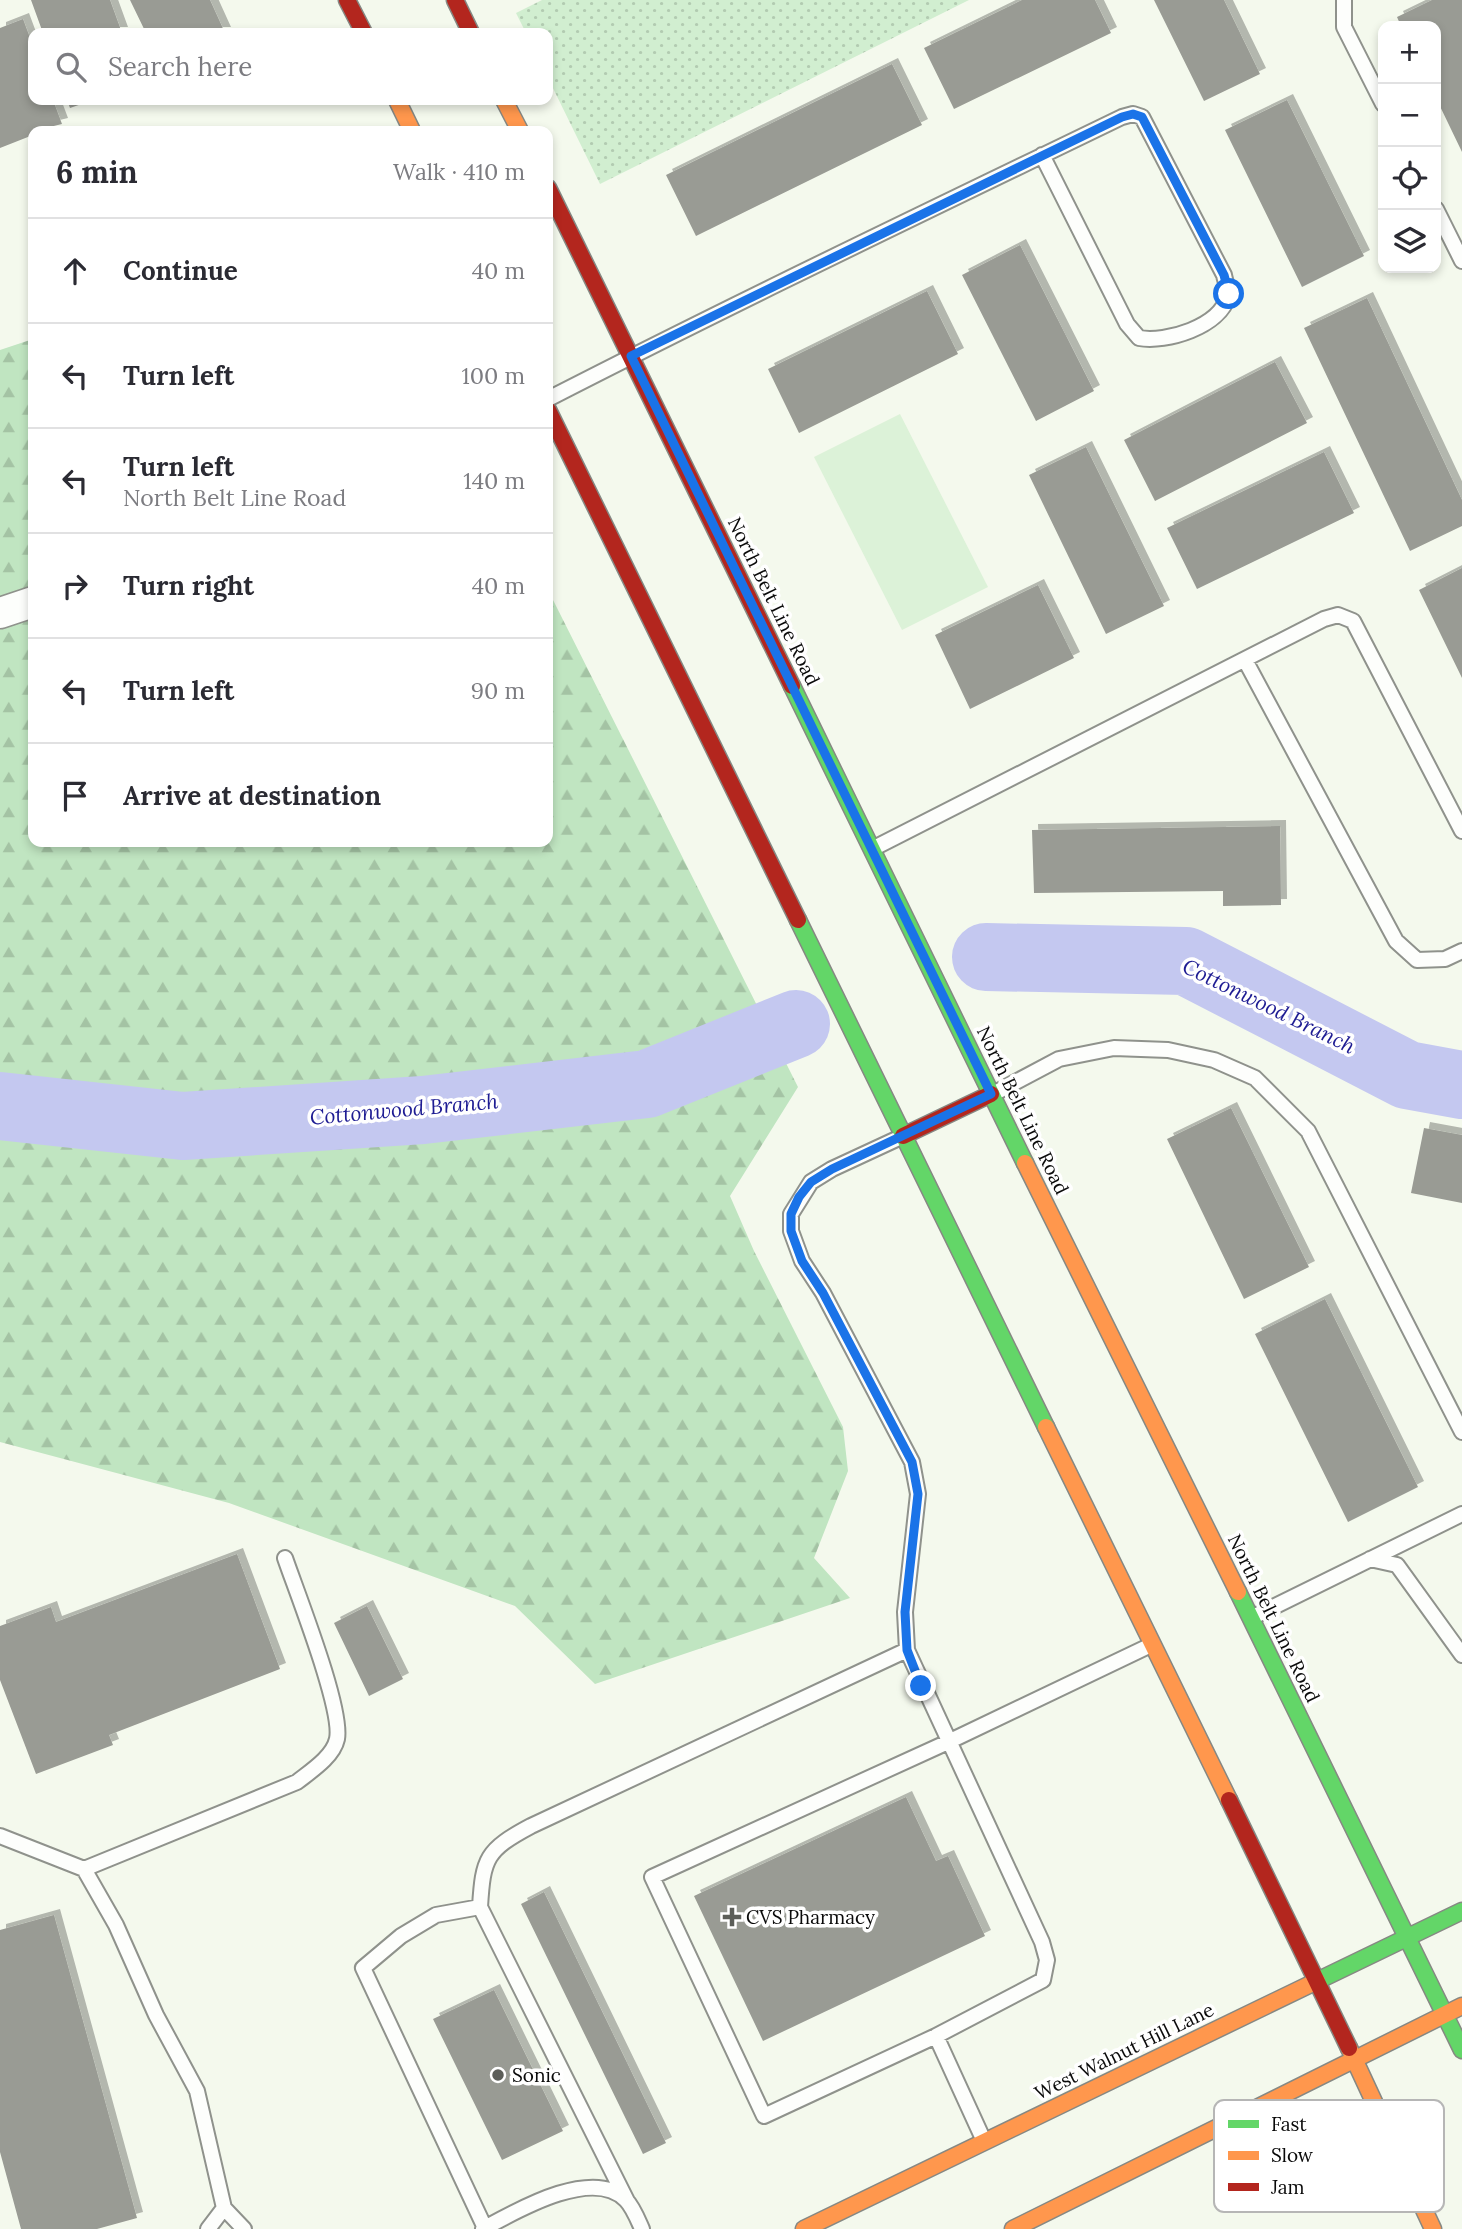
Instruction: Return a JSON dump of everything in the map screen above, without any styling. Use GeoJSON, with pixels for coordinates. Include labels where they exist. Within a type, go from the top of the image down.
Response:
{"type":"FeatureCollection","features":[{"type":"Feature","properties":{"kind":"main road"},"geometry":{"type":"LineString","coordinates":[[347,0],[361,28]]}},
{"type":"Feature","properties":{"kind":"main road"},"geometry":{"type":"LineString","coordinates":[[454,0],[468,28]]}},
{"type":"Feature","properties":{"kind":"main road"},"geometry":{"type":"LineString","coordinates":[[399,105],[410,126]]}},
{"type":"Feature","properties":{"kind":"main road"},"geometry":{"type":"LineString","coordinates":[[507,105],[517,126]]}},
{"type":"Feature","properties":{"kind":"main road","name":"North Belt Line Road"},"geometry":{"type":"LineString","coordinates":[[553,198],[991,1094],[1409,1936],[1462,2050]]}},
{"type":"Feature","properties":{"kind":"main road"},"geometry":{"type":"LineString","coordinates":[[553,428],[904,1136],[1375,2100]]}},
{"type":"Feature","properties":{"kind":"main road"},"geometry":{"type":"LineString","coordinates":[[904,1136],[991,1094]]}},
{"type":"Feature","properties":{"kind":"main road","name":"West Walnut Hill Lane"},"geometry":{"type":"LineString","coordinates":[[804,2229],[1462,1911]]}},
{"type":"Feature","properties":{"kind":"main road"},"geometry":{"type":"LineString","coordinates":[[1273,2100],[1462,2006]]}},
{"type":"Feature","properties":{"kind":"main road"},"geometry":{"type":"LineString","coordinates":[[1013,2229],[1214,2129]]}},
{"type":"Feature","properties":{"kind":"main road"},"geometry":{"type":"LineString","coordinates":[[1425,2212],[1433,2229]]}},
{"type":"Feature","properties":{"kind":"street"},"geometry":{"type":"LineString","coordinates":[[0,613],[28,604]]}},
{"type":"Feature","properties":{"kind":"lane"},"geometry":{"type":"LineString","coordinates":[[1344,0],[1345,27],[1378,94]]}},
{"type":"Feature","properties":{"kind":"lane"},"geometry":{"type":"LineString","coordinates":[[553,396],[1042,155],[1133,114],[1142,117],[1224,275],[1229,294],[1219,314],[1199,326],[1158,341],[1139,338],[1127,324],[1042,155]]}},
{"type":"Feature","properties":{"kind":"lane"},"geometry":{"type":"LineString","coordinates":[[1436,210],[1462,261]]}},
{"type":"Feature","properties":{"kind":"lane"},"geometry":{"type":"LineString","coordinates":[[872,849],[1324,619],[1338,615],[1353,621],[1462,831]]}},
{"type":"Feature","properties":{"kind":"lane"},"geometry":{"type":"LineString","coordinates":[[1245,660],[1396,941],[1417,960],[1445,958],[1462,951]]}},
{"type":"Feature","properties":{"kind":"lane"},"geometry":{"type":"LineString","coordinates":[[991,1094],[1059,1059],[1114,1048],[1180,1053],[1213,1060],[1255,1077],[1308,1131],[1462,1432]]}},
{"type":"Feature","properties":{"kind":"lane"},"geometry":{"type":"LineString","coordinates":[[904,1136],[832,1169],[811,1182],[791,1214],[791,1231],[802,1261],[823,1293],[912,1462],[918,1494],[905,1612],[907,1650],[948,1742],[1042,1941],[1047,1960],[1043,1980],[936,2036],[764,2116],[652,1877],[948,1742],[1153,1644]]}},
{"type":"Feature","properties":{"kind":"lane"},"geometry":{"type":"LineString","coordinates":[[1250,1618],[1462,1514]]}},
{"type":"Feature","properties":{"kind":"lane"},"geometry":{"type":"LineString","coordinates":[[84,1869],[297,1782],[320,1764],[337,1740],[335,1706],[285,1559]]}},
{"type":"Feature","properties":{"kind":"lane"},"geometry":{"type":"LineString","coordinates":[[1370,1559],[1397,1565],[1462,1655]]}},
{"type":"Feature","properties":{"kind":"lane"},"geometry":{"type":"LineString","coordinates":[[642,2229],[480,1907],[483,1867],[501,1842],[907,1650]]}},
{"type":"Feature","properties":{"kind":"lane"},"geometry":{"type":"LineString","coordinates":[[0,1836],[84,1869],[117,1925],[156,2015],[197,2091],[224,2208],[244,2229]]}},
{"type":"Feature","properties":{"kind":"lane"},"geometry":{"type":"LineString","coordinates":[[480,1907],[436,1915],[401,1936],[363,1968],[484,2228],[541,2198],[573,2191],[610,2189],[627,2201]]}},
{"type":"Feature","properties":{"kind":"lane"},"geometry":{"type":"LineString","coordinates":[[936,2036],[985,2143]]}},
{"type":"Feature","properties":{"kind":"lane"},"geometry":{"type":"LineString","coordinates":[[208,2229],[224,2208]]}},
{"type":"Feature","properties":{"kind":"green space"},"geometry":{"type":"Polygon","coordinates":[[[542,0],[969,0],[600,184],[553,88],[553,28],[524,28],[516,13],[542,0]]]}},
{"type":"Feature","properties":{"kind":"green space"},"geometry":{"type":"Polygon","coordinates":[[[28,341],[28,847],[553,847],[553,600],[798,1087],[730,1196],[754,1251],[843,1427],[848,1471],[814,1558],[850,1598],[595,1684],[515,1606],[229,1503],[0,1442],[0,350],[28,341]]]}},
{"type":"Feature","properties":{"kind":"green space"},"geometry":{"type":"Polygon","coordinates":[[[900,414],[988,587],[902,630],[814,457],[900,414]]]}},
{"type":"Feature","properties":{"kind":"building"},"geometry":{"type":"Polygon","coordinates":[[[31,0],[110,0],[120,28],[41,28],[31,0]]]}},
{"type":"Feature","properties":{"kind":"building"},"geometry":{"type":"Polygon","coordinates":[[[130,0],[210,0],[223,28],[144,28],[130,0]]]}},
{"type":"Feature","properties":{"kind":"building"},"geometry":{"type":"Polygon","coordinates":[[[1022,0],[1095,0],[1111,33],[954,109],[924,48],[1022,0]]]}},
{"type":"Feature","properties":{"kind":"building"},"geometry":{"type":"Polygon","coordinates":[[[1154,0],[1224,0],[1260,74],[1204,101],[1154,0]]]}},
{"type":"Feature","properties":{"kind":"building"},"geometry":{"type":"Polygon","coordinates":[[[1432,0],[1462,0],[1462,152],[1441,108],[1441,21],[1399,21],[1397,17],[1432,0]]]}},
{"type":"Feature","properties":{"kind":"building"},"geometry":{"type":"Polygon","coordinates":[[[23,19],[28,32],[28,105],[55,105],[62,124],[28,126],[28,137],[0,148],[0,28],[23,19]]]}},
{"type":"Feature","properties":{"kind":"building"},"geometry":{"type":"Polygon","coordinates":[[[892,64],[922,125],[696,236],[666,175],[892,64]]]}},
{"type":"Feature","properties":{"kind":"building"},"geometry":{"type":"Polygon","coordinates":[[[1287,100],[1364,256],[1302,287],[1225,130],[1287,100]]]}},
{"type":"Feature","properties":{"kind":"building"},"geometry":{"type":"Polygon","coordinates":[[[1020,245],[1094,391],[1036,421],[962,275],[1020,245]]]}},
{"type":"Feature","properties":{"kind":"building"},"geometry":{"type":"Polygon","coordinates":[[[927,291],[958,354],[799,433],[768,369],[927,291]]]}},
{"type":"Feature","properties":{"kind":"building"},"geometry":{"type":"Polygon","coordinates":[[[1367,298],[1462,500],[1462,526],[1410,551],[1304,328],[1367,298]]]}},
{"type":"Feature","properties":{"kind":"building"},"geometry":{"type":"Polygon","coordinates":[[[1275,362],[1307,423],[1155,501],[1124,440],[1275,362]]]}},
{"type":"Feature","properties":{"kind":"building"},"geometry":{"type":"Polygon","coordinates":[[[1086,447],[1164,606],[1106,634],[1029,475],[1086,447]]]}},
{"type":"Feature","properties":{"kind":"building"},"geometry":{"type":"Polygon","coordinates":[[[1324,452],[1354,513],[1197,589],[1167,528],[1324,452]]]}},
{"type":"Feature","properties":{"kind":"building"},"geometry":{"type":"Polygon","coordinates":[[[1462,568],[1462,678],[1419,590],[1462,568]]]}},
{"type":"Feature","properties":{"kind":"building"},"geometry":{"type":"Polygon","coordinates":[[[1038,585],[1074,658],[970,709],[935,635],[1038,585]]]}},
{"type":"Feature","properties":{"kind":"building"},"geometry":{"type":"Polygon","coordinates":[[[1280,826],[1281,905],[1223,906],[1223,891],[1034,893],[1032,830],[1280,826]]]}},
{"type":"Feature","properties":{"kind":"building"},"geometry":{"type":"Polygon","coordinates":[[[1231,1108],[1309,1267],[1244,1299],[1167,1139],[1231,1108]]]}},
{"type":"Feature","properties":{"kind":"building"},"geometry":{"type":"Polygon","coordinates":[[[1424,1128],[1462,1135],[1462,1203],[1411,1193],[1424,1128]]]}},
{"type":"Feature","properties":{"kind":"building"},"geometry":{"type":"Polygon","coordinates":[[[1325,1299],[1418,1487],[1348,1522],[1255,1334],[1325,1299]]]}},
{"type":"Feature","properties":{"kind":"building"},"geometry":{"type":"Polygon","coordinates":[[[237,1554],[280,1669],[109,1735],[113,1745],[36,1774],[0,1680],[0,1626],[51,1607],[56,1622],[237,1554]]]}},
{"type":"Feature","properties":{"kind":"building"},"geometry":{"type":"Polygon","coordinates":[[[367,1606],[403,1679],[369,1696],[334,1623],[367,1606]]]}},
{"type":"Feature","properties":{"kind":"building","name":"CVS Pharmacy"},"geometry":{"type":"Polygon","coordinates":[[[906,1797],[936,1861],[948,1856],[985,1936],[763,2041],[694,1896],[906,1797]]]}},
{"type":"Feature","properties":{"kind":"building"},"geometry":{"type":"Polygon","coordinates":[[[544,1892],[666,2143],[643,2154],[521,1904],[544,1892]]]}},
{"type":"Feature","properties":{"kind":"building"},"geometry":{"type":"Polygon","coordinates":[[[54,1915],[137,2218],[97,2229],[21,2229],[0,2152],[0,1930],[54,1915]]]}},
{"type":"Feature","properties":{"kind":"building","name":"Sonic"},"geometry":{"type":"Polygon","coordinates":[[[494,1990],[563,2131],[502,2160],[433,2019],[494,1990]]]}},
{"type":"Feature","properties":{"kind":"waterway","name":"Cottonwood Branch"},"geometry":{"type":"LineString","coordinates":[[986,957],[1186,961],[1407,1075],[1462,1085]]}},
{"type":"Feature","properties":{"kind":"waterway","name":"Cottonwood Branch"},"geometry":{"type":"LineString","coordinates":[[0,1106],[183,1126],[423,1110],[647,1084],[796,1024]]}},
{"type":"Feature","properties":{"kind":"traffic: fast"},"geometry":{"type":"LineString","coordinates":[[792,686],[1025,1163]]}},
{"type":"Feature","properties":{"kind":"traffic: fast"},"geometry":{"type":"LineString","coordinates":[[798,920],[1046,1427]]}},
{"type":"Feature","properties":{"kind":"traffic: fast"},"geometry":{"type":"LineString","coordinates":[[1238,1592],[1462,2050]]}},
{"type":"Feature","properties":{"kind":"traffic: fast"},"geometry":{"type":"LineString","coordinates":[[1317,1981],[1462,1911]]}},
{"type":"Feature","properties":{"kind":"traffic: slow"},"geometry":{"type":"LineString","coordinates":[[399,105],[410,126]]}},
{"type":"Feature","properties":{"kind":"traffic: slow"},"geometry":{"type":"LineString","coordinates":[[507,105],[517,126]]}},
{"type":"Feature","properties":{"kind":"traffic: slow"},"geometry":{"type":"LineString","coordinates":[[1025,1163],[1238,1592]]}},
{"type":"Feature","properties":{"kind":"traffic: slow"},"geometry":{"type":"LineString","coordinates":[[1046,1427],[1229,1800]]}},
{"type":"Feature","properties":{"kind":"traffic: slow"},"geometry":{"type":"LineString","coordinates":[[804,2229],[1317,1981]]}},
{"type":"Feature","properties":{"kind":"traffic: slow"},"geometry":{"type":"LineString","coordinates":[[1273,2100],[1462,2006]]}},
{"type":"Feature","properties":{"kind":"traffic: slow"},"geometry":{"type":"LineString","coordinates":[[1349,2048],[1373,2100]]}},
{"type":"Feature","properties":{"kind":"traffic: slow"},"geometry":{"type":"LineString","coordinates":[[1013,2229],[1214,2129]]}},
{"type":"Feature","properties":{"kind":"traffic: slow"},"geometry":{"type":"LineString","coordinates":[[1425,2212],[1433,2229]]}},
{"type":"Feature","properties":{"kind":"traffic: jam"},"geometry":{"type":"LineString","coordinates":[[347,0],[361,28]]}},
{"type":"Feature","properties":{"kind":"traffic: jam"},"geometry":{"type":"LineString","coordinates":[[455,0],[469,28]]}},
{"type":"Feature","properties":{"kind":"traffic: jam"},"geometry":{"type":"LineString","coordinates":[[553,198],[792,686]]}},
{"type":"Feature","properties":{"kind":"traffic: jam"},"geometry":{"type":"LineString","coordinates":[[553,420],[798,920]]}},
{"type":"Feature","properties":{"kind":"traffic: jam"},"geometry":{"type":"LineString","coordinates":[[903,1136],[991,1094]]}},
{"type":"Feature","properties":{"kind":"traffic: jam"},"geometry":{"type":"LineString","coordinates":[[1229,1800],[1349,2048]]}},
{"type":"Feature","properties":{"kind":"place","name":"CVS Pharmacy"},"geometry":{"type":"Point","coordinates":[732,1917]}},
{"type":"Feature","properties":{"kind":"place","name":"Sonic"},"geometry":{"type":"Point","coordinates":[498,2075]}},
{"type":"Feature","properties":{"kind":"route"},"geometry":{"type":"LineString","coordinates":[[921,1686],[907,1650],[905,1612],[918,1494],[912,1462],[823,1293],[802,1261],[791,1231],[791,1214],[799,1197],[811,1182],[832,1169],[991,1094],[631,356],[1133,114],[1142,117],[1224,275],[1229,294]]}}]}
